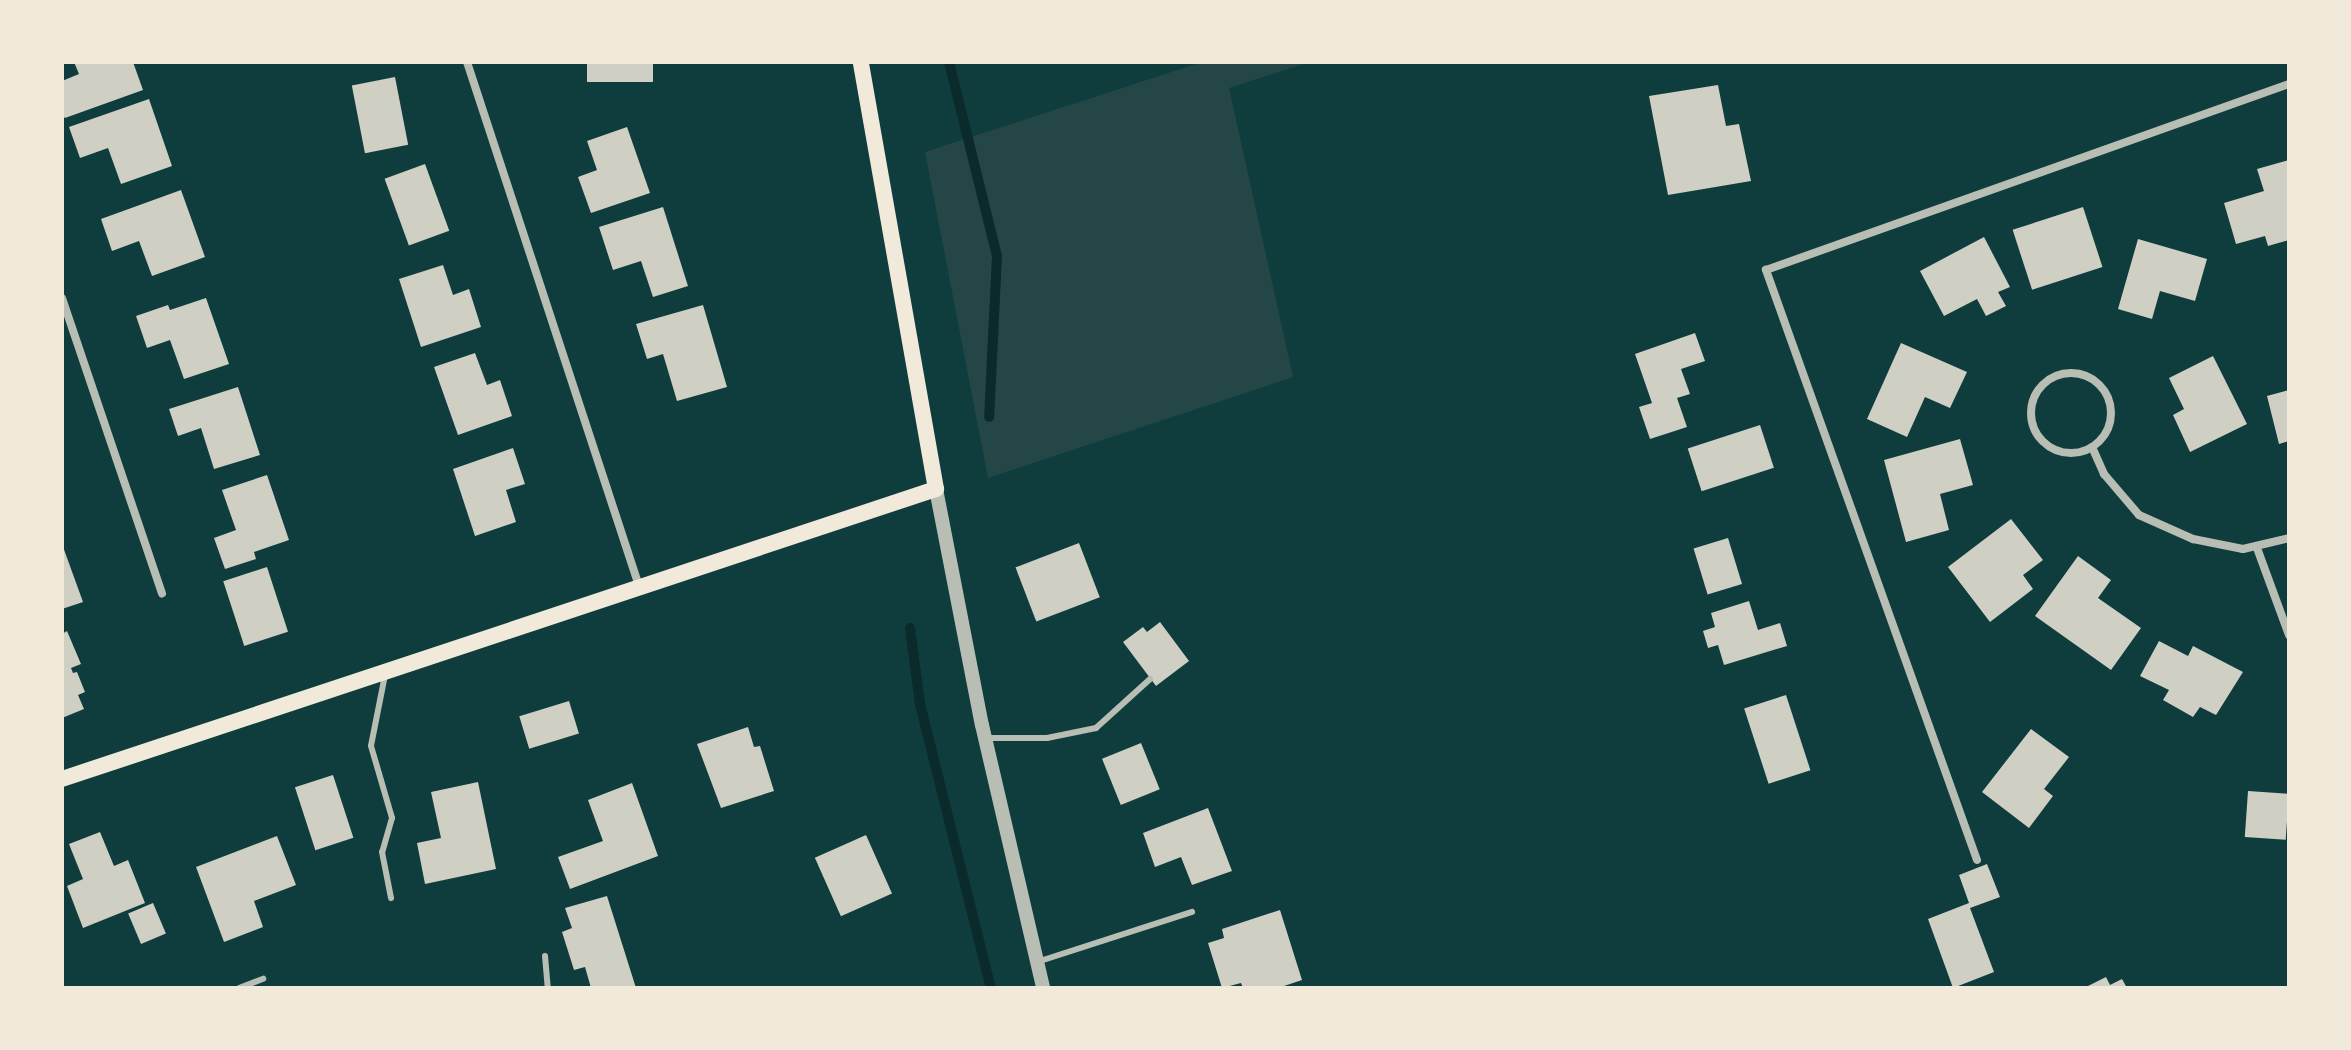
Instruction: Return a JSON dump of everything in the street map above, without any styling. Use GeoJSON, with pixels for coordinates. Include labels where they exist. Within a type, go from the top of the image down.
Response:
{"type":"FeatureCollection","features":[{"type":"Feature","properties":{"kind":"main road"},"geometry":{"type":"LineString","coordinates":[[62,779],[936,489],[861,62]]}},
{"type":"Feature","properties":{"kind":"street"},"geometry":{"type":"LineString","coordinates":[[467,62],[639,586]]}},
{"type":"Feature","properties":{"kind":"street"},"geometry":{"type":"LineString","coordinates":[[1977,860],[1766,270],[2289,84]]}},
{"type":"Feature","properties":{"kind":"street"},"geometry":{"type":"LineString","coordinates":[[62,298],[162,594]]}},
{"type":"Feature","properties":{"kind":"street"},"geometry":{"type":"LineString","coordinates":[[2063,373],[2090,377],[2108,398],[2109,426],[2092,447],[2079,452],[2051,448],[2033,427],[2033,399],[2050,378],[2063,373]]}},
{"type":"Feature","properties":{"kind":"street"},"geometry":{"type":"LineString","coordinates":[[2092,447],[2104,474],[2139,515],[2193,539],[2243,549],[2289,538]]}},
{"type":"Feature","properties":{"kind":"street"},"geometry":{"type":"LineString","coordinates":[[936,489],[985,738],[1043,988]]}},
{"type":"Feature","properties":{"kind":"street"},"geometry":{"type":"LineString","coordinates":[[2257,548],[2289,635]]}},
{"type":"Feature","properties":{"kind":"lane"},"geometry":{"type":"LineString","coordinates":[[386,672],[371,746],[392,818],[382,852],[391,898]]}},
{"type":"Feature","properties":{"kind":"lane"},"geometry":{"type":"LineString","coordinates":[[985,738],[1047,738],[1096,728],[1150,679]]}},
{"type":"Feature","properties":{"kind":"lane"},"geometry":{"type":"LineString","coordinates":[[1037,962],[1192,912]]}},
{"type":"Feature","properties":{"kind":"lane"},"geometry":{"type":"LineString","coordinates":[[545,956],[548,988]]}},
{"type":"Feature","properties":{"kind":"lane"},"geometry":{"type":"LineString","coordinates":[[239,988],[263,979]]}},
{"type":"Feature","properties":{"kind":"shaded area"},"geometry":{"type":"Polygon","coordinates":[[[1202,62],[1310,62],[1229,88],[1293,377],[988,478],[925,152],[1202,62]]]}},
{"type":"Feature","properties":{"kind":"building"},"geometry":{"type":"Polygon","coordinates":[[[74,62],[133,62],[143,90],[65,118],[62,115],[62,81],[79,74],[74,62]]]}},
{"type":"Feature","properties":{"kind":"building"},"geometry":{"type":"Polygon","coordinates":[[[587,62],[653,62],[653,82],[587,82],[587,62]]]}},
{"type":"Feature","properties":{"kind":"building"},"geometry":{"type":"Polygon","coordinates":[[[395,77],[408,145],[365,153],[352,85],[395,77]]]}},
{"type":"Feature","properties":{"kind":"building"},"geometry":{"type":"Polygon","coordinates":[[[1718,85],[1726,126],[1739,124],[1751,181],[1668,195],[1649,96],[1718,85]]]}},
{"type":"Feature","properties":{"kind":"building"},"geometry":{"type":"Polygon","coordinates":[[[149,99],[172,166],[121,184],[108,148],[80,158],[69,127],[149,99]]]}},
{"type":"Feature","properties":{"kind":"building"},"geometry":{"type":"Polygon","coordinates":[[[627,127],[650,193],[591,213],[578,177],[597,170],[587,141],[627,127]]]}},
{"type":"Feature","properties":{"kind":"building"},"geometry":{"type":"Polygon","coordinates":[[[2289,160],[2289,240],[2268,246],[2265,236],[2236,244],[2224,203],[2264,191],[2257,169],[2289,160]]]}},
{"type":"Feature","properties":{"kind":"building"},"geometry":{"type":"Polygon","coordinates":[[[425,164],[449,231],[409,245],[385,179],[425,164]]]}},
{"type":"Feature","properties":{"kind":"building"},"geometry":{"type":"Polygon","coordinates":[[[181,190],[205,257],[152,276],[139,241],[112,251],[101,219],[181,190]]]}},
{"type":"Feature","properties":{"kind":"building"},"geometry":{"type":"Polygon","coordinates":[[[663,207],[688,286],[653,297],[641,261],[613,270],[599,227],[663,207]]]}},
{"type":"Feature","properties":{"kind":"building"},"geometry":{"type":"Polygon","coordinates":[[[2083,207],[2102,267],[2032,290],[2013,230],[2083,207]]]}},
{"type":"Feature","properties":{"kind":"building"},"geometry":{"type":"Polygon","coordinates":[[[1984,237],[2010,287],[1998,292],[2006,306],[1986,316],[1977,299],[1944,316],[1920,271],[1984,237]]]}},
{"type":"Feature","properties":{"kind":"building"},"geometry":{"type":"Polygon","coordinates":[[[2138,239],[2207,259],[2195,301],[2160,291],[2152,319],[2118,309],[2138,239]]]}},
{"type":"Feature","properties":{"kind":"building"},"geometry":{"type":"Polygon","coordinates":[[[443,265],[453,295],[469,289],[481,327],[421,347],[399,279],[443,265]]]}},
{"type":"Feature","properties":{"kind":"building"},"geometry":{"type":"Polygon","coordinates":[[[206,298],[229,364],[184,379],[170,340],[147,348],[136,316],[168,305],[170,310],[206,298]]]}},
{"type":"Feature","properties":{"kind":"building"},"geometry":{"type":"Polygon","coordinates":[[[703,305],[727,387],[677,401],[663,354],[647,359],[636,324],[703,305]]]}},
{"type":"Feature","properties":{"kind":"building"},"geometry":{"type":"Polygon","coordinates":[[[1695,333],[1705,361],[1681,369],[1690,394],[1677,398],[1687,427],[1650,439],[1639,407],[1652,403],[1635,354],[1695,333]]]}},
{"type":"Feature","properties":{"kind":"building"},"geometry":{"type":"Polygon","coordinates":[[[1901,343],[1967,372],[1950,408],[1925,397],[1907,437],[1867,419],[1901,343]]]}},
{"type":"Feature","properties":{"kind":"building"},"geometry":{"type":"Polygon","coordinates":[[[475,353],[487,385],[500,380],[512,416],[458,435],[434,367],[475,353]]]}},
{"type":"Feature","properties":{"kind":"building"},"geometry":{"type":"Polygon","coordinates":[[[2213,356],[2247,424],[2190,452],[2173,415],[2184,409],[2169,378],[2213,356]]]}},
{"type":"Feature","properties":{"kind":"building"},"geometry":{"type":"Polygon","coordinates":[[[238,387],[260,455],[214,469],[201,428],[178,436],[169,409],[238,387]]]}},
{"type":"Feature","properties":{"kind":"building"},"geometry":{"type":"Polygon","coordinates":[[[2289,390],[2289,441],[2279,444],[2267,396],[2289,390]]]}},
{"type":"Feature","properties":{"kind":"building"},"geometry":{"type":"Polygon","coordinates":[[[1760,425],[1774,468],[1702,491],[1688,448],[1760,425]]]}},
{"type":"Feature","properties":{"kind":"building"},"geometry":{"type":"Polygon","coordinates":[[[1960,439],[1973,485],[1940,494],[1949,530],[1906,542],[1884,460],[1960,439]]]}},
{"type":"Feature","properties":{"kind":"building"},"geometry":{"type":"Polygon","coordinates":[[[513,448],[525,484],[506,490],[516,522],[475,536],[453,469],[513,448]]]}},
{"type":"Feature","properties":{"kind":"building"},"geometry":{"type":"Polygon","coordinates":[[[267,475],[289,540],[254,552],[256,559],[225,569],[214,538],[236,530],[222,490],[267,475]]]}},
{"type":"Feature","properties":{"kind":"building"},"geometry":{"type":"Polygon","coordinates":[[[2011,519],[2043,560],[2023,575],[2033,589],[1990,622],[1948,567],[2011,519]]]}},
{"type":"Feature","properties":{"kind":"building"},"geometry":{"type":"Polygon","coordinates":[[[1728,538],[1742,584],[1708,594],[1694,549],[1728,538]]]}},
{"type":"Feature","properties":{"kind":"building"},"geometry":{"type":"Polygon","coordinates":[[[1079,543],[1100,597],[1036,622],[1016,567],[1079,543]]]}},
{"type":"Feature","properties":{"kind":"building"},"geometry":{"type":"Polygon","coordinates":[[[62,544],[83,602],[62,609],[62,544]]]}},
{"type":"Feature","properties":{"kind":"building"},"geometry":{"type":"Polygon","coordinates":[[[2078,556],[2111,580],[2098,598],[2141,628],[2111,670],[2035,616],[2078,556]]]}},
{"type":"Feature","properties":{"kind":"building"},"geometry":{"type":"Polygon","coordinates":[[[267,567],[288,632],[244,646],[223,581],[267,567]]]}},
{"type":"Feature","properties":{"kind":"building"},"geometry":{"type":"Polygon","coordinates":[[[1749,601],[1758,630],[1780,623],[1787,646],[1724,665],[1718,645],[1708,648],[1703,631],[1715,627],[1711,613],[1749,601]]]}},
{"type":"Feature","properties":{"kind":"building"},"geometry":{"type":"Polygon","coordinates":[[[1160,622],[1189,661],[1156,686],[1123,642],[1143,627],[1147,632],[1160,622]]]}},
{"type":"Feature","properties":{"kind":"building"},"geometry":{"type":"Polygon","coordinates":[[[67,631],[81,664],[71,668],[73,673],[77,672],[85,692],[78,695],[84,709],[62,718],[62,634],[67,631]]]}},
{"type":"Feature","properties":{"kind":"building"},"geometry":{"type":"Polygon","coordinates":[[[2159,641],[2188,656],[2193,646],[2243,672],[2216,715],[2200,707],[2193,717],[2163,700],[2169,690],[2140,676],[2159,641]]]}},
{"type":"Feature","properties":{"kind":"building"},"geometry":{"type":"Polygon","coordinates":[[[1786,695],[1810,770],[1769,784],[1744,709],[1786,695]]]}},
{"type":"Feature","properties":{"kind":"building"},"geometry":{"type":"Polygon","coordinates":[[[569,701],[579,734],[529,749],[519,716],[569,701]]]}},
{"type":"Feature","properties":{"kind":"building"},"geometry":{"type":"Polygon","coordinates":[[[748,727],[754,747],[760,746],[774,791],[721,808],[697,744],[748,727]]]}},
{"type":"Feature","properties":{"kind":"building"},"geometry":{"type":"Polygon","coordinates":[[[2031,729],[2069,757],[2044,789],[2053,796],[2029,828],[1982,792],[2031,729]]]}},
{"type":"Feature","properties":{"kind":"building"},"geometry":{"type":"Polygon","coordinates":[[[1141,743],[1160,789],[1121,805],[1102,759],[1141,743]]]}},
{"type":"Feature","properties":{"kind":"building"},"geometry":{"type":"Polygon","coordinates":[[[333,775],[353,838],[315,850],[295,787],[333,775]]]}},
{"type":"Feature","properties":{"kind":"building"},"geometry":{"type":"Polygon","coordinates":[[[478,782],[496,869],[425,884],[417,843],[441,838],[431,792],[478,782]]]}},
{"type":"Feature","properties":{"kind":"building"},"geometry":{"type":"Polygon","coordinates":[[[632,783],[658,856],[570,889],[558,857],[603,841],[588,800],[632,783]]]}},
{"type":"Feature","properties":{"kind":"building"},"geometry":{"type":"Polygon","coordinates":[[[2248,791],[2289,794],[2286,840],[2245,837],[2248,791]]]}},
{"type":"Feature","properties":{"kind":"building"},"geometry":{"type":"Polygon","coordinates":[[[1208,808],[1232,871],[1192,885],[1181,857],[1155,867],[1143,833],[1208,808]]]}},
{"type":"Feature","properties":{"kind":"building"},"geometry":{"type":"Polygon","coordinates":[[[100,832],[114,866],[128,860],[145,903],[83,928],[67,886],[83,879],[69,844],[100,832]]]}},
{"type":"Feature","properties":{"kind":"building"},"geometry":{"type":"Polygon","coordinates":[[[866,835],[892,893],[841,916],[815,858],[866,835]]]}},
{"type":"Feature","properties":{"kind":"building"},"geometry":{"type":"Polygon","coordinates":[[[277,836],[296,885],[254,901],[263,927],[224,942],[196,867],[277,836]]]}},
{"type":"Feature","properties":{"kind":"building"},"geometry":{"type":"Polygon","coordinates":[[[1987,864],[2000,897],[1970,908],[1994,972],[1953,988],[1928,919],[1969,903],[1959,875],[1987,864]]]}},
{"type":"Feature","properties":{"kind":"building"},"geometry":{"type":"Polygon","coordinates":[[[607,896],[636,988],[591,988],[585,967],[574,970],[562,932],[572,928],[565,908],[607,896]]]}},
{"type":"Feature","properties":{"kind":"building"},"geometry":{"type":"Polygon","coordinates":[[[153,903],[166,933],[141,944],[128,914],[153,903]]]}},
{"type":"Feature","properties":{"kind":"building"},"geometry":{"type":"Polygon","coordinates":[[[1280,910],[1302,980],[1278,988],[1243,988],[1241,983],[1222,988],[1208,943],[1224,938],[1222,929],[1280,910]]]}},
{"type":"Feature","properties":{"kind":"building"},"geometry":{"type":"Polygon","coordinates":[[[2106,977],[2110,985],[2122,979],[2127,988],[2084,988],[2106,977]]]}},
{"type":"Feature","properties":{"kind":"waterway"},"geometry":{"type":"LineString","coordinates":[[949,62],[997,256],[989,417]]}},
{"type":"Feature","properties":{"kind":"waterway"},"geometry":{"type":"LineString","coordinates":[[910,628],[920,704],[991,988]]}}]}
